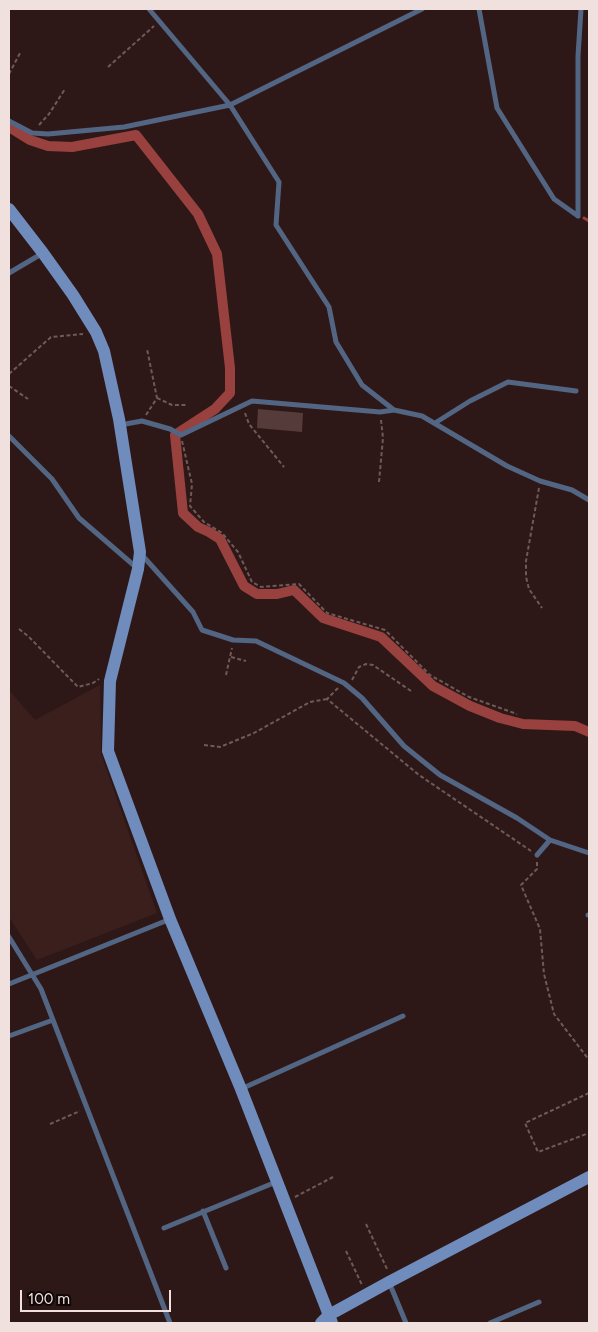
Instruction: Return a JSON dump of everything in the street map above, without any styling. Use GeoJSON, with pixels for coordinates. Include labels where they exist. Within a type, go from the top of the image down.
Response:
{"type":"FeatureCollection","features":[{"type":"Feature","properties":{"kind":"street"},"geometry":{"type":"LineString","coordinates":[[9,210],[73,295],[96,332],[104,351],[120,425],[140,552],[138,569],[110,681],[108,751],[170,919],[241,1089],[328,1321],[391,1281],[589,1178]]}},
{"type":"Feature","properties":{"kind":"lane"},"geometry":{"type":"LineString","coordinates":[[149,9],[230,105],[279,182],[276,225],[329,307],[336,342],[362,385],[394,410]]}},
{"type":"Feature","properties":{"kind":"lane"},"geometry":{"type":"LineString","coordinates":[[9,121],[32,132],[48,134],[124,127],[230,105],[422,9]]}},
{"type":"Feature","properties":{"kind":"lane"},"geometry":{"type":"LineString","coordinates":[[479,9],[497,108],[554,199],[578,216],[578,56],[581,9]]}},
{"type":"Feature","properties":{"kind":"lane"},"geometry":{"type":"LineString","coordinates":[[9,273],[43,253]]}},
{"type":"Feature","properties":{"kind":"lane"},"geometry":{"type":"LineString","coordinates":[[435,423],[470,401],[508,382],[576,391]]}},
{"type":"Feature","properties":{"kind":"lane"},"geometry":{"type":"LineString","coordinates":[[120,425],[142,421],[170,429],[180,435],[252,401],[380,412],[394,410],[422,416],[507,466],[540,481],[572,490],[589,500]]}},
{"type":"Feature","properties":{"kind":"lane"},"geometry":{"type":"LineString","coordinates":[[9,436],[52,480],[79,518],[138,569]]}},
{"type":"Feature","properties":{"kind":"lane"},"geometry":{"type":"LineString","coordinates":[[140,552],[193,612],[202,630],[233,640],[256,641],[344,682],[362,698],[404,746],[440,775],[517,818],[550,840],[589,853]]}},
{"type":"Feature","properties":{"kind":"lane"},"geometry":{"type":"LineString","coordinates":[[537,855],[550,840]]}},
{"type":"Feature","properties":{"kind":"lane"},"geometry":{"type":"LineString","coordinates":[[9,984],[170,919]]}},
{"type":"Feature","properties":{"kind":"lane"},"geometry":{"type":"LineString","coordinates":[[9,937],[41,989],[170,1323]]}},
{"type":"Feature","properties":{"kind":"lane"},"geometry":{"type":"LineString","coordinates":[[241,1089],[403,1016]]}},
{"type":"Feature","properties":{"kind":"lane"},"geometry":{"type":"LineString","coordinates":[[9,1036],[53,1020]]}},
{"type":"Feature","properties":{"kind":"lane"},"geometry":{"type":"LineString","coordinates":[[164,1228],[276,1182]]}},
{"type":"Feature","properties":{"kind":"lane"},"geometry":{"type":"LineString","coordinates":[[203,1211],[226,1268]]}},
{"type":"Feature","properties":{"kind":"lane"},"geometry":{"type":"LineString","coordinates":[[391,1281],[406,1323]]}},
{"type":"Feature","properties":{"kind":"lane"},"geometry":{"type":"LineString","coordinates":[[490,1323],[538,1302]]}},
{"type":"Feature","properties":{"kind":"path"},"geometry":{"type":"LineString","coordinates":[[108,67],[160,22]]}},
{"type":"Feature","properties":{"kind":"path"},"geometry":{"type":"LineString","coordinates":[[9,74],[20,53]]}},
{"type":"Feature","properties":{"kind":"path"},"geometry":{"type":"LineString","coordinates":[[32,132],[49,114],[65,89]]}},
{"type":"Feature","properties":{"kind":"path"},"geometry":{"type":"LineString","coordinates":[[9,374],[52,337],[75,336],[96,332]]}},
{"type":"Feature","properties":{"kind":"path"},"geometry":{"type":"LineString","coordinates":[[142,421],[156,398],[147,350]]}},
{"type":"Feature","properties":{"kind":"path"},"geometry":{"type":"LineString","coordinates":[[9,386],[28,400]]}},
{"type":"Feature","properties":{"kind":"path"},"geometry":{"type":"LineString","coordinates":[[156,398],[172,404],[186,405]]}},
{"type":"Feature","properties":{"kind":"path"},"geometry":{"type":"LineString","coordinates":[[242,406],[249,424],[284,467]]}},
{"type":"Feature","properties":{"kind":"path"},"geometry":{"type":"LineString","coordinates":[[379,482],[383,438],[380,412]]}},
{"type":"Feature","properties":{"kind":"path"},"geometry":{"type":"LineString","coordinates":[[180,435],[192,484],[190,506],[204,522],[222,533],[238,552],[252,582],[261,587],[299,584],[327,613],[385,630],[430,675],[470,698],[517,714]]}},
{"type":"Feature","properties":{"kind":"path"},"geometry":{"type":"LineString","coordinates":[[540,481],[526,561],[526,577],[529,589],[542,608]]}},
{"type":"Feature","properties":{"kind":"path"},"geometry":{"type":"LineString","coordinates":[[19,629],[78,688],[93,683],[101,677],[110,681]]}},
{"type":"Feature","properties":{"kind":"path"},"geometry":{"type":"LineString","coordinates":[[226,675],[233,640]]}},
{"type":"Feature","properties":{"kind":"path"},"geometry":{"type":"LineString","coordinates":[[231,657],[246,662]]}},
{"type":"Feature","properties":{"kind":"path"},"geometry":{"type":"LineString","coordinates":[[349,687],[359,667],[366,664],[373,666],[411,691]]}},
{"type":"Feature","properties":{"kind":"path"},"geometry":{"type":"LineString","coordinates":[[204,746],[220,747],[254,734],[310,702],[327,699],[344,682]]}},
{"type":"Feature","properties":{"kind":"path"},"geometry":{"type":"LineString","coordinates":[[327,699],[419,775],[537,855],[537,869],[521,885],[540,929],[544,974],[554,1014],[589,1060]]}},
{"type":"Feature","properties":{"kind":"path"},"geometry":{"type":"LineString","coordinates":[[589,1093],[525,1123],[538,1152],[589,1133]]}},
{"type":"Feature","properties":{"kind":"path"},"geometry":{"type":"LineString","coordinates":[[50,1124],[87,1108]]}},
{"type":"Feature","properties":{"kind":"path"},"geometry":{"type":"LineString","coordinates":[[284,1203],[333,1178]]}},
{"type":"Feature","properties":{"kind":"path"},"geometry":{"type":"LineString","coordinates":[[366,1224],[391,1281]]}},
{"type":"Feature","properties":{"kind":"path"},"geometry":{"type":"LineString","coordinates":[[346,1251],[367,1295]]}},
{"type":"Feature","properties":{"kind":"shaded area"},"geometry":{"type":"Polygon","coordinates":[[[100,685],[101,754],[157,913],[37,960],[9,917],[9,690],[35,720],[100,685]]]}},
{"type":"Feature","properties":{"kind":"building"},"geometry":{"type":"Polygon","coordinates":[[[258,409],[303,413],[302,432],[257,428],[258,409]]]}},
{"type":"Feature","properties":{"kind":"waterway"},"geometry":{"type":"LineString","coordinates":[[9,127],[30,140],[48,146],[72,147],[136,135],[198,214],[217,254],[230,368],[230,393],[215,409],[175,435],[183,513],[198,527],[220,539],[244,586],[257,594],[277,594],[294,590],[323,618],[381,637],[433,686],[470,706],[500,718],[523,724],[575,726],[589,732]]}},
{"type":"Feature","properties":{"kind":"waterway"},"geometry":{"type":"LineString","coordinates":[[584,218],[589,221]]}}]}
